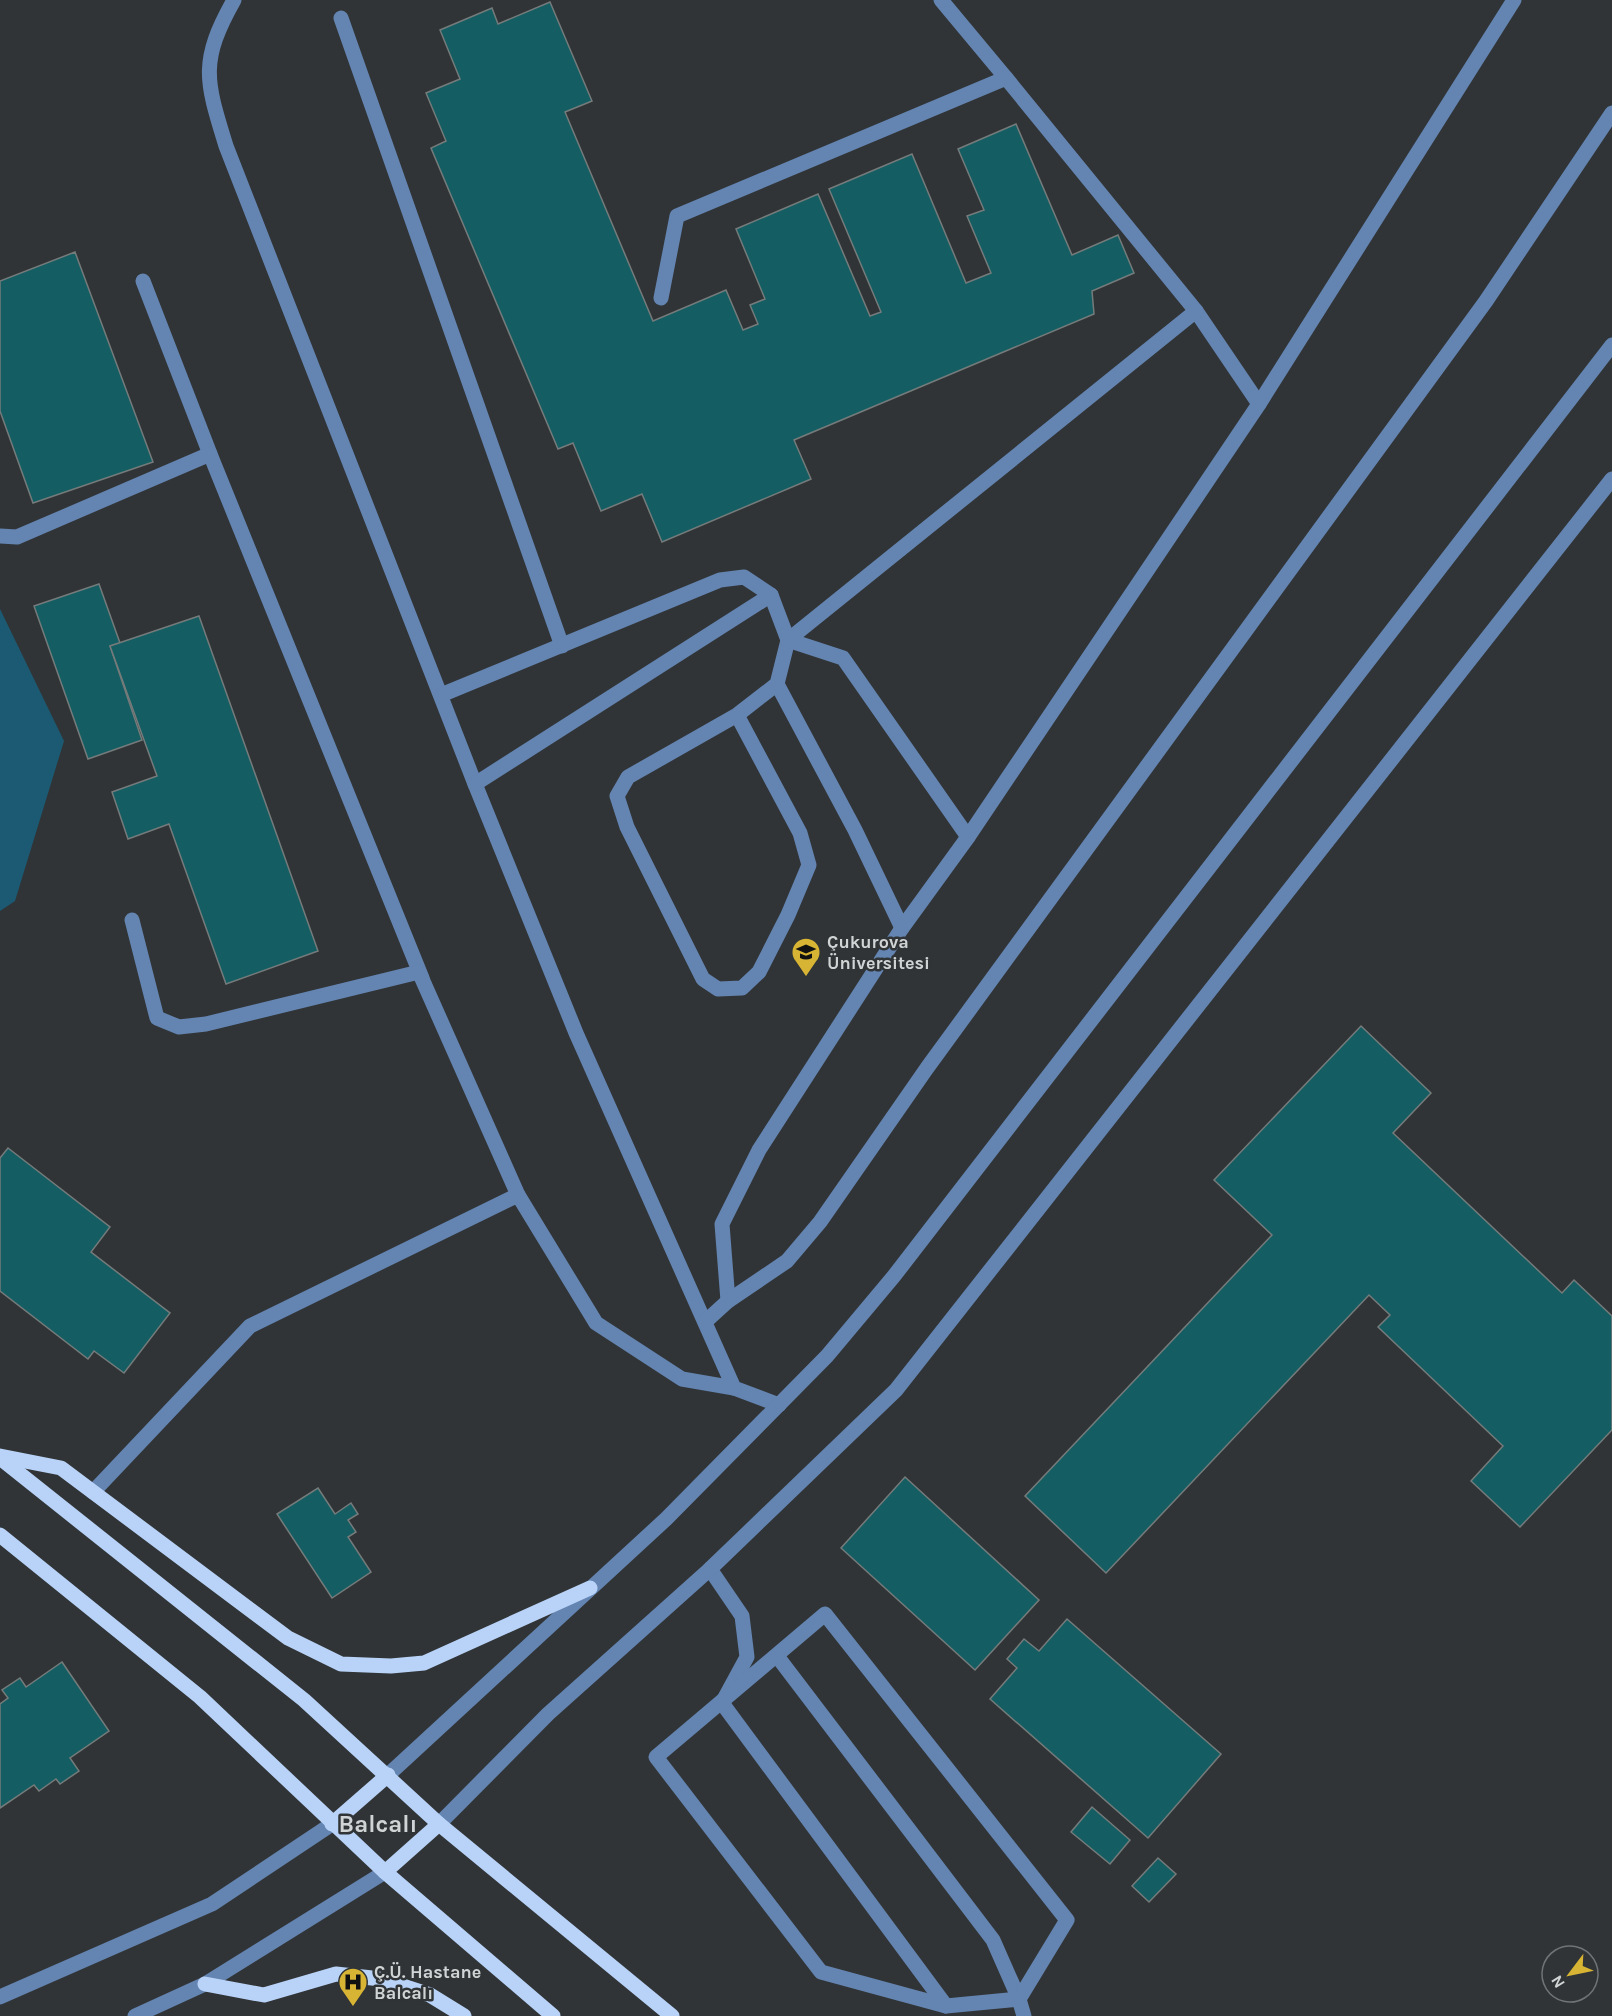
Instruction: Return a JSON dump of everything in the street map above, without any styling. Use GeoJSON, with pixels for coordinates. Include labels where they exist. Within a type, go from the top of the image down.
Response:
{"type":"FeatureCollection","features":[{"type":"Feature","properties":{"kind":"main road"},"geometry":{"type":"LineString","coordinates":[[0,1457],[61,1468],[288,1638],[341,1665],[391,1666],[424,1663],[590,1588]]}},
{"type":"Feature","properties":{"kind":"main road"},"geometry":{"type":"LineString","coordinates":[[0,1457],[304,1700],[440,1824],[672,2016]]}},
{"type":"Feature","properties":{"kind":"main road"},"geometry":{"type":"LineString","coordinates":[[0,1534],[200,1697],[385,1872],[553,2016]]}},
{"type":"Feature","properties":{"kind":"main road"},"geometry":{"type":"LineString","coordinates":[[332,1824],[388,1775]]}},
{"type":"Feature","properties":{"kind":"main road"},"geometry":{"type":"LineString","coordinates":[[385,1872],[440,1824]]}},
{"type":"Feature","properties":{"kind":"main road"},"geometry":{"type":"LineString","coordinates":[[205,1984],[264,1995],[336,1974],[381,1978],[429,1995],[464,2016]]}},
{"type":"Feature","properties":{"kind":"street"},"geometry":{"type":"LineString","coordinates":[[234,0],[220,24],[209,58],[208,88],[230,157],[475,784],[576,1033],[734,1388]]}},
{"type":"Feature","properties":{"kind":"street"},"geometry":{"type":"LineString","coordinates":[[941,0],[1196,311],[1259,404]]}},
{"type":"Feature","properties":{"kind":"street"},"geometry":{"type":"LineString","coordinates":[[728,1301],[722,1224],[759,1150],[902,928],[968,837],[1259,404],[1514,0]]}},
{"type":"Feature","properties":{"kind":"street"},"geometry":{"type":"LineString","coordinates":[[341,18],[562,646]]}},
{"type":"Feature","properties":{"kind":"street"},"geometry":{"type":"LineString","coordinates":[[661,298],[677,216],[1006,78]]}},
{"type":"Feature","properties":{"kind":"street"},"geometry":{"type":"LineString","coordinates":[[705,1322],[728,1301],[787,1261],[820,1222],[934,1058],[1486,301],[1612,113]]}},
{"type":"Feature","properties":{"kind":"street"},"geometry":{"type":"LineString","coordinates":[[143,281],[210,454],[422,978],[518,1195],[597,1323],[682,1379],[734,1388],[779,1406]]}},
{"type":"Feature","properties":{"kind":"street"},"geometry":{"type":"LineString","coordinates":[[788,640],[1196,311]]}},
{"type":"Feature","properties":{"kind":"street"},"geometry":{"type":"LineString","coordinates":[[388,1775],[666,1519],[827,1356],[894,1276],[1612,345]]}},
{"type":"Feature","properties":{"kind":"street"},"geometry":{"type":"LineString","coordinates":[[0,536],[17,537],[210,454]]}},
{"type":"Feature","properties":{"kind":"street"},"geometry":{"type":"LineString","coordinates":[[440,1824],[548,1713],[710,1569],[896,1390],[1612,478]]}},
{"type":"Feature","properties":{"kind":"street"},"geometry":{"type":"LineString","coordinates":[[441,696],[720,580],[744,577],[771,595],[788,640],[777,684],[737,715],[628,777],[617,796],[627,827],[698,969],[704,979],[718,989],[742,988],[759,972],[789,915],[809,865],[800,833],[737,715]]}},
{"type":"Feature","properties":{"kind":"street"},"geometry":{"type":"LineString","coordinates":[[475,784],[771,595]]}},
{"type":"Feature","properties":{"kind":"street"},"geometry":{"type":"LineString","coordinates":[[788,640],[843,658],[968,837]]}},
{"type":"Feature","properties":{"kind":"street"},"geometry":{"type":"LineString","coordinates":[[777,684],[855,830],[902,928]]}},
{"type":"Feature","properties":{"kind":"street"},"geometry":{"type":"LineString","coordinates":[[132,920],[157,1018],[179,1028],[206,1024],[419,972],[422,978]]}},
{"type":"Feature","properties":{"kind":"street"},"geometry":{"type":"LineString","coordinates":[[93,1491],[250,1326],[518,1195]]}},
{"type":"Feature","properties":{"kind":"street"},"geometry":{"type":"LineString","coordinates":[[710,1569],[742,1616],[747,1657],[722,1703]]}},
{"type":"Feature","properties":{"kind":"street"},"geometry":{"type":"LineString","coordinates":[[825,1614],[1067,1920],[1019,1999],[946,2006],[821,1972],[656,1757],[825,1614]]}},
{"type":"Feature","properties":{"kind":"street"},"geometry":{"type":"LineString","coordinates":[[777,1656],[993,1940],[1024,2016]]}},
{"type":"Feature","properties":{"kind":"street"},"geometry":{"type":"LineString","coordinates":[[722,1703],[946,2006]]}},
{"type":"Feature","properties":{"kind":"street"},"geometry":{"type":"LineString","coordinates":[[0,1997],[212,1904],[332,1824]]}},
{"type":"Feature","properties":{"kind":"street"},"geometry":{"type":"LineString","coordinates":[[135,2016],[205,1984],[385,1872]]}},
{"type":"Feature","properties":{"kind":"shaded area"},"geometry":{"type":"Polygon","coordinates":[[[0,609],[64,741],[15,901],[0,911],[0,609]]]}},
{"type":"Feature","properties":{"kind":"building"},"geometry":{"type":"Polygon","coordinates":[[[550,2],[592,101],[565,112],[653,321],[726,290],[743,330],[758,324],[750,305],[765,299],[736,229],[818,194],[870,316],[881,312],[829,189],[912,154],[966,283],[991,273],[967,216],[984,210],[958,149],[1016,124],[1072,255],[1118,235],[1134,273],[1092,291],[1094,314],[794,440],[811,479],[662,542],[642,494],[601,511],[573,443],[558,449],[431,148],[446,141],[426,93],[460,79],[440,30],[492,8],[498,24],[550,2]]]}},
{"type":"Feature","properties":{"kind":"building"},"geometry":{"type":"Polygon","coordinates":[[[75,252],[153,462],[33,503],[0,411],[0,281],[75,252]]]}},
{"type":"Feature","properties":{"kind":"building"},"geometry":{"type":"Polygon","coordinates":[[[99,584],[120,643],[110,646],[142,740],[88,759],[34,606],[99,584]]]}},
{"type":"Feature","properties":{"kind":"building"},"geometry":{"type":"Polygon","coordinates":[[[199,616],[318,951],[226,984],[169,824],[128,839],[112,792],[157,776],[110,646],[199,616]]]}},
{"type":"Feature","properties":{"kind":"building"},"geometry":{"type":"Polygon","coordinates":[[[1361,1026],[1431,1093],[1393,1133],[1562,1293],[1574,1280],[1612,1316],[1612,1430],[1520,1527],[1471,1481],[1503,1446],[1378,1327],[1390,1315],[1369,1295],[1106,1573],[1025,1496],[1272,1235],[1214,1180],[1361,1026]]]}},
{"type":"Feature","properties":{"kind":"building"},"geometry":{"type":"Polygon","coordinates":[[[8,1148],[110,1227],[91,1252],[170,1313],[124,1373],[94,1351],[88,1359],[0,1291],[0,1158],[8,1148]]]}},
{"type":"Feature","properties":{"kind":"building"},"geometry":{"type":"Polygon","coordinates":[[[905,1477],[1039,1600],[975,1670],[841,1548],[905,1477]]]}},
{"type":"Feature","properties":{"kind":"building"},"geometry":{"type":"Polygon","coordinates":[[[318,1488],[335,1514],[351,1503],[358,1514],[348,1520],[356,1532],[348,1537],[371,1572],[332,1598],[277,1514],[318,1488]]]}},
{"type":"Feature","properties":{"kind":"building"},"geometry":{"type":"Polygon","coordinates":[[[1067,1619],[1221,1754],[1148,1838],[990,1699],[1017,1668],[1007,1659],[1024,1639],[1039,1651],[1067,1619]]]}},
{"type":"Feature","properties":{"kind":"building"},"geometry":{"type":"Polygon","coordinates":[[[62,1662],[109,1731],[70,1758],[79,1771],[60,1784],[56,1779],[39,1791],[34,1785],[0,1808],[0,1704],[8,1698],[2,1690],[20,1678],[26,1687],[62,1662]]]}},
{"type":"Feature","properties":{"kind":"building"},"geometry":{"type":"Polygon","coordinates":[[[1092,1807],[1130,1840],[1110,1864],[1071,1832],[1092,1807]]]}},
{"type":"Feature","properties":{"kind":"building"},"geometry":{"type":"Polygon","coordinates":[[[1158,1858],[1176,1874],[1149,1902],[1132,1886],[1158,1858]]]}},
{"type":"Feature","properties":{"kind":"place","name":"Çukurova Üniversitesi"},"geometry":{"type":"Point","coordinates":[806,978]}},
{"type":"Feature","properties":{"kind":"place","name":"Ç.Ü. Hastane Balcalı"},"geometry":{"type":"Point","coordinates":[353,2008]}},
{"type":"Feature","properties":{"kind":"district","name":"Balcalı"},"geometry":{"type":"Point","coordinates":[378,1824]}}]}
